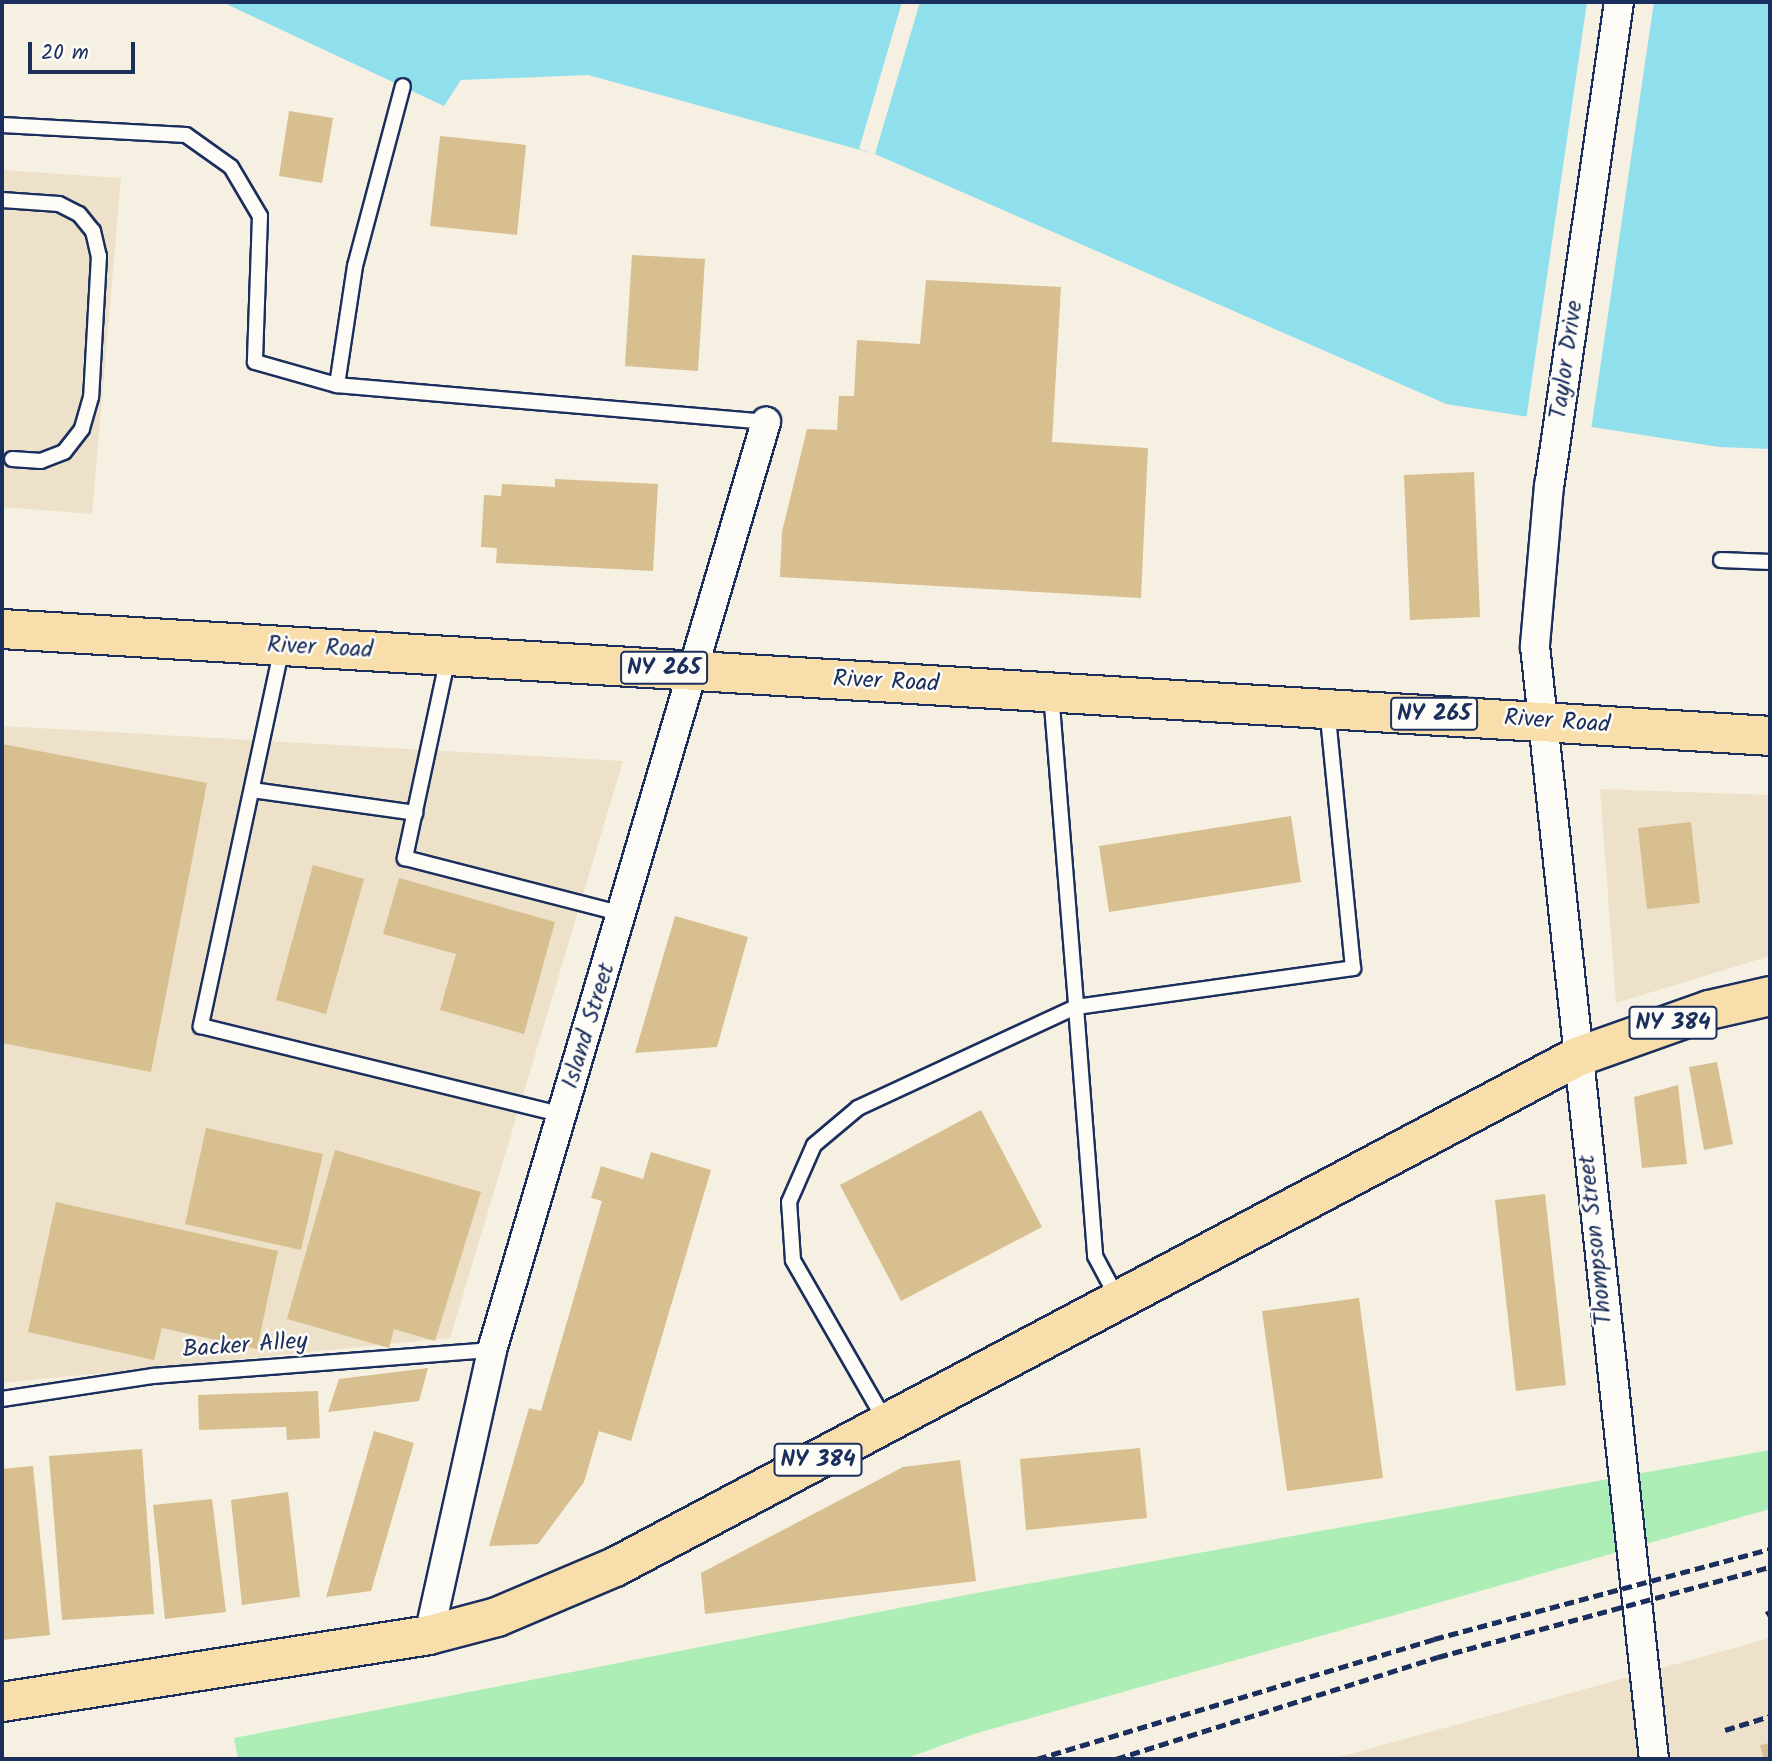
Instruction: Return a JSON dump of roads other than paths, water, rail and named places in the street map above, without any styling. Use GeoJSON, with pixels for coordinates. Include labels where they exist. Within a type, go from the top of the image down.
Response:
{"type":"FeatureCollection","features":[{"type":"Feature","properties":{"kind":"main road","name":"River Road"},"geometry":{"type":"LineString","coordinates":[[2,629],[1770,736]]}},
{"type":"Feature","properties":{"kind":"main road","name":"NY 384"},"geometry":{"type":"LineString","coordinates":[[2,1702],[429,1635],[497,1617],[615,1567],[1577,1057],[1709,1010],[1770,996]]}},
{"type":"Feature","properties":{"kind":"street","name":"Taylor Drive"},"geometry":{"type":"LineString","coordinates":[[1540,720],[1535,646],[1549,485],[1619,2]]}},
{"type":"Feature","properties":{"kind":"street","name":"Island Street"},"geometry":{"type":"LineString","coordinates":[[429,1635],[492,1350],[695,670],[766,422]]}},
{"type":"Feature","properties":{"kind":"street","name":"Thompson Street"},"geometry":{"type":"LineString","coordinates":[[1540,720],[1654,1759]]}},
{"type":"Feature","properties":{"kind":"lane"},"geometry":{"type":"LineString","coordinates":[[337,386],[355,266],[403,86]]}},
{"type":"Feature","properties":{"kind":"lane"},"geometry":{"type":"LineString","coordinates":[[2,125],[186,135],[231,167],[260,216],[255,362],[337,386],[766,422]]}},
{"type":"Feature","properties":{"kind":"lane"},"geometry":{"type":"LineString","coordinates":[[2,200],[59,204],[79,214],[93,231],[99,256],[91,397],[82,429],[64,452],[41,461],[12,459]]}},
{"type":"Feature","properties":{"kind":"lane"},"geometry":{"type":"LineString","coordinates":[[1721,560],[1770,562]]}},
{"type":"Feature","properties":{"kind":"lane"},"geometry":{"type":"LineString","coordinates":[[282,646],[201,1027],[562,1115]]}},
{"type":"Feature","properties":{"kind":"lane"},"geometry":{"type":"LineString","coordinates":[[449,655],[405,858],[622,914]]}},
{"type":"Feature","properties":{"kind":"lane"},"geometry":{"type":"LineString","coordinates":[[1051,692],[1095,1256],[1118,1300]]}},
{"type":"Feature","properties":{"kind":"lane"},"geometry":{"type":"LineString","coordinates":[[887,1423],[793,1260],[789,1202],[814,1145],[858,1108],[1076,1007],[1353,968],[1327,708]]}},
{"type":"Feature","properties":{"kind":"lane"},"geometry":{"type":"LineString","coordinates":[[252,790],[415,813]]}},
{"type":"Feature","properties":{"kind":"lane","name":"Backer Alley"},"geometry":{"type":"LineString","coordinates":[[2,1399],[153,1376],[492,1350]]}},
{"type":"Feature","properties":{"kind":"water"},"geometry":{"type":"Polygon","coordinates":[[[222,2],[1770,2],[1770,449],[1719,447],[1446,404],[875,154],[588,75],[461,80],[444,106],[222,2]]]}},
{"type":"Feature","properties":{"kind":"railway"},"geometry":{"type":"LineString","coordinates":[[1037,1759],[1434,1639],[1770,1549]]}},
{"type":"Feature","properties":{"kind":"railway"},"geometry":{"type":"LineString","coordinates":[[1116,1759],[1438,1657],[1770,1567]]}},
{"type":"Feature","properties":{"kind":"railway"},"geometry":{"type":"LineString","coordinates":[[1766,1614],[1770,1612]]}},
{"type":"Feature","properties":{"kind":"railway"},"geometry":{"type":"LineString","coordinates":[[1725,1730],[1770,1716]]}}]}
